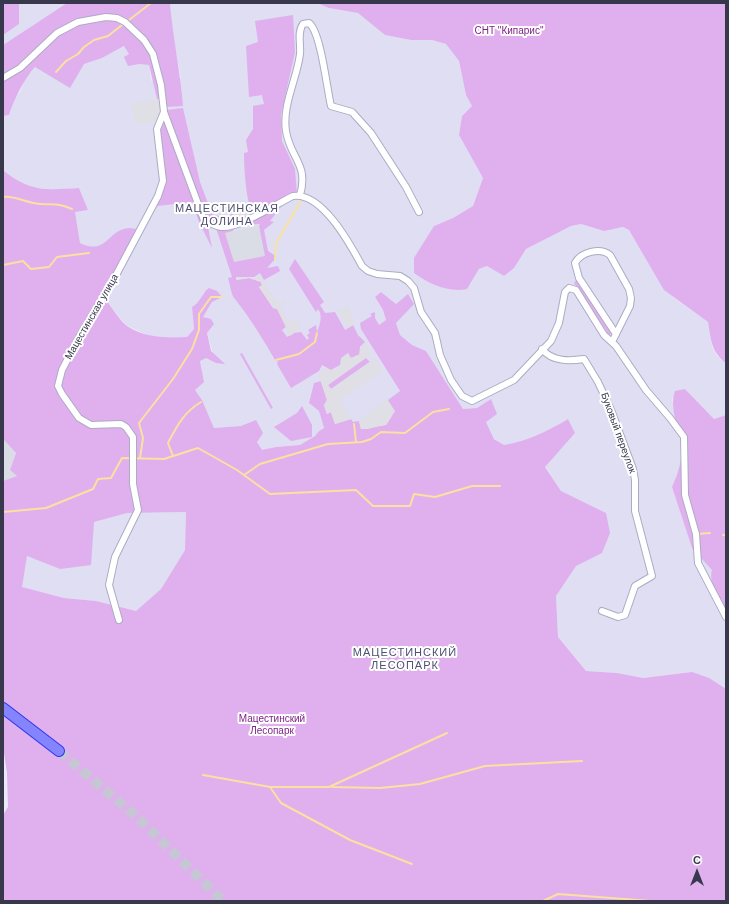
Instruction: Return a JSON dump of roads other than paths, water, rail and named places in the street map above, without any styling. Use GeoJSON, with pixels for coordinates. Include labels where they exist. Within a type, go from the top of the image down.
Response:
{"type":"FeatureCollection","features":[{"type":"Feature","properties":{"kind":"highway"},"geometry":{"type":"LineString","coordinates":[[6,710],[59,751]]}},
{"type":"Feature","properties":{"kind":"street","name":"Мацестинская улица"},"geometry":{"type":"LineString","coordinates":[[3,78],[20,68],[57,33],[84,21],[106,17],[117,18],[133,29],[153,54],[162,91],[164,112],[199,210],[204,220],[213,225],[223,227],[235,224],[293,196],[300,195]]}},
{"type":"Feature","properties":{"kind":"street"},"geometry":{"type":"LineString","coordinates":[[419,212],[406,187],[371,133],[352,112],[332,106],[312,25],[309,23],[303,24],[300,30],[300,54],[286,120],[288,142],[302,168],[302,188],[300,195],[314,200],[336,224],[362,266],[368,271],[377,274],[400,276],[408,281],[414,288],[421,312],[435,333],[440,355],[451,380],[462,396],[472,401],[505,386],[514,380],[556,333],[563,295],[567,289],[572,288],[576,290],[604,335],[612,342],[646,390],[684,437],[685,495],[696,534],[698,563],[726,617]]}},
{"type":"Feature","properties":{"kind":"street","name":"Мацестинская улица"},"geometry":{"type":"LineString","coordinates":[[119,620],[109,585],[115,557],[138,510],[133,484],[133,437],[126,427],[117,423],[91,425],[79,418],[58,386],[62,370],[78,339],[115,277],[158,196],[163,181],[157,129],[164,112]]}},
{"type":"Feature","properties":{"kind":"street"},"geometry":{"type":"LineString","coordinates":[[612,342],[616,334],[630,306],[630,293],[610,255],[606,252],[597,250],[578,258],[575,263],[576,268],[579,278],[616,334]]}},
{"type":"Feature","properties":{"kind":"street","name":"Буковый переулок"},"geometry":{"type":"LineString","coordinates":[[542,349],[547,355],[557,359],[574,361],[584,359],[598,382],[611,410],[634,475],[635,511],[652,576],[635,586],[625,615],[622,617],[602,611]]}},
{"type":"Feature","properties":{"kind":"waterway"},"geometry":{"type":"LineString","coordinates":[[129,20],[151,3]]}},
{"type":"Feature","properties":{"kind":"waterway"},"geometry":{"type":"LineString","coordinates":[[56,72],[66,61],[78,54],[84,47],[94,40],[108,36],[122,25]]}},
{"type":"Feature","properties":{"kind":"waterway"},"geometry":{"type":"LineString","coordinates":[[3,197],[12,197],[36,204],[60,205],[72,209]]}},
{"type":"Feature","properties":{"kind":"waterway"},"geometry":{"type":"LineString","coordinates":[[275,259],[276,243],[302,199]]}},
{"type":"Feature","properties":{"kind":"waterway"},"geometry":{"type":"LineString","coordinates":[[3,265],[23,261],[31,269],[49,267],[57,257],[89,253]]}},
{"type":"Feature","properties":{"kind":"waterway"},"geometry":{"type":"LineString","coordinates":[[140,458],[143,438],[139,423],[173,379],[192,349],[199,330],[199,314],[211,297],[222,297]]}},
{"type":"Feature","properties":{"kind":"waterway"},"geometry":{"type":"LineString","coordinates":[[276,360],[299,354],[315,342],[317,333]]}},
{"type":"Feature","properties":{"kind":"waterway"},"geometry":{"type":"LineString","coordinates":[[173,456],[168,443],[185,415],[201,402]]}},
{"type":"Feature","properties":{"kind":"waterway"},"geometry":{"type":"LineString","coordinates":[[244,475],[260,464],[328,444],[362,442],[371,439],[381,432],[405,433],[433,412],[449,409]]}},
{"type":"Feature","properties":{"kind":"waterway"},"geometry":{"type":"LineString","coordinates":[[354,424],[356,442]]}},
{"type":"Feature","properties":{"kind":"waterway"},"geometry":{"type":"LineString","coordinates":[[3,512],[46,508],[93,489],[98,479],[111,478],[122,458],[164,459],[198,448],[237,470],[270,494],[356,490],[373,506],[410,506],[414,494],[435,497],[472,486],[500,486]]}},
{"type":"Feature","properties":{"kind":"waterway"},"geometry":{"type":"LineString","coordinates":[[697,534],[710,533]]}},
{"type":"Feature","properties":{"kind":"waterway"},"geometry":{"type":"LineString","coordinates":[[203,775],[270,787],[329,787],[447,733]]}},
{"type":"Feature","properties":{"kind":"waterway"},"geometry":{"type":"LineString","coordinates":[[332,787],[380,788],[420,784],[485,766],[582,761]]}},
{"type":"Feature","properties":{"kind":"waterway"},"geometry":{"type":"LineString","coordinates":[[270,787],[281,803],[350,840],[412,864]]}},
{"type":"Feature","properties":{"kind":"waterway"},"geometry":{"type":"LineString","coordinates":[[543,901],[558,894],[651,901]]}},
{"type":"Feature","properties":{"kind":"tunnel"},"geometry":{"type":"LineString","coordinates":[[59,751],[138,818],[223,901]]}},
{"type":"Feature","properties":{"kind":"district","name":"МАЦЕСТИНСКАЯ ДОЛИНА"},"geometry":{"type":"Point","coordinates":[227,215]}},
{"type":"Feature","properties":{"kind":"district","name":"МАЦЕСТИНСКИЙ ЛЕСОПАРК"},"geometry":{"type":"Point","coordinates":[405,659]}},
{"type":"Feature","properties":{"kind":"park label","name":"СНТ \"Кипарис\""},"geometry":{"type":"Point","coordinates":[509,31]}},
{"type":"Feature","properties":{"kind":"park label","name":"Мацестинский Лесопарк"},"geometry":{"type":"Point","coordinates":[272,724]}}]}
